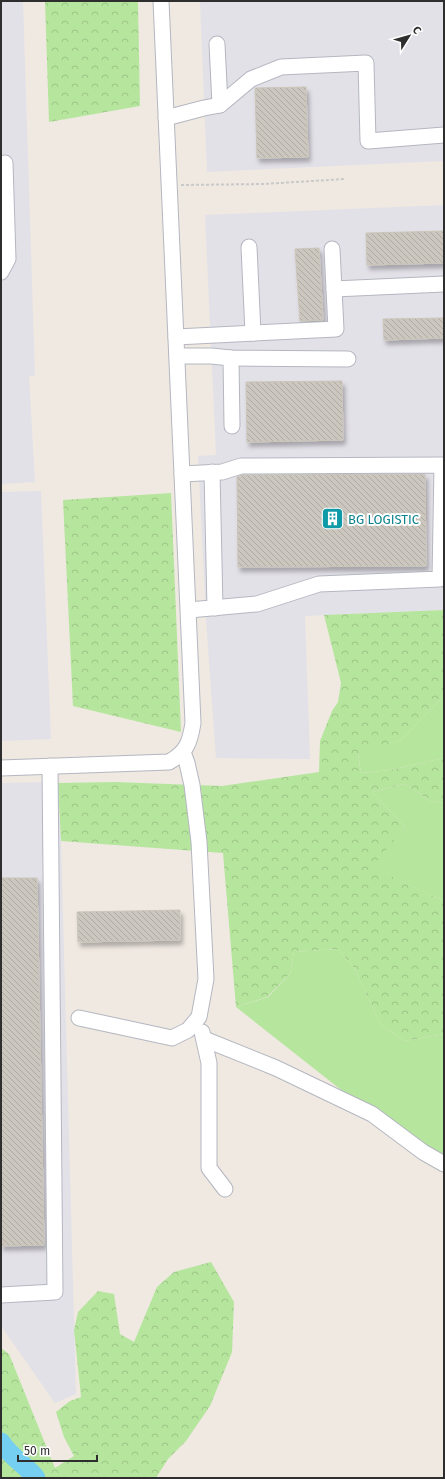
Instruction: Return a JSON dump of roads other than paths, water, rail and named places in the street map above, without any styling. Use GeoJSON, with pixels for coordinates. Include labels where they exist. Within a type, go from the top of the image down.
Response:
{"type":"FeatureCollection","features":[{"type":"Feature","properties":{"kind":"street"},"geometry":{"type":"LineString","coordinates":[[1,768],[169,762],[182,752],[191,737],[193,723],[189,610],[161,1]]}},
{"type":"Feature","properties":{"kind":"street"},"geometry":{"type":"LineString","coordinates":[[217,44],[220,105]]}},
{"type":"Feature","properties":{"kind":"street"},"geometry":{"type":"LineString","coordinates":[[166,118],[220,105],[251,79],[281,67],[366,63],[368,141],[444,135]]}},
{"type":"Feature","properties":{"kind":"street"},"geometry":{"type":"LineString","coordinates":[[1,272],[8,260],[5,163]]}},
{"type":"Feature","properties":{"kind":"street"},"geometry":{"type":"LineString","coordinates":[[249,247],[253,333]]}},
{"type":"Feature","properties":{"kind":"street"},"geometry":{"type":"LineString","coordinates":[[176,336],[336,329],[332,249]]}},
{"type":"Feature","properties":{"kind":"street"},"geometry":{"type":"LineString","coordinates":[[334,289],[444,284]]}},
{"type":"Feature","properties":{"kind":"street"},"geometry":{"type":"LineString","coordinates":[[177,356],[348,359]]}},
{"type":"Feature","properties":{"kind":"street"},"geometry":{"type":"LineString","coordinates":[[231,358],[232,426]]}},
{"type":"Feature","properties":{"kind":"street"},"geometry":{"type":"LineString","coordinates":[[182,474],[222,472],[241,466],[442,464],[440,579],[319,584],[257,604],[189,610]]}},
{"type":"Feature","properties":{"kind":"street"},"geometry":{"type":"LineString","coordinates":[[212,472],[215,608]]}},
{"type":"Feature","properties":{"kind":"street"},"geometry":{"type":"LineString","coordinates":[[182,752],[188,763],[199,842],[206,979],[199,1017],[209,1063],[209,1168],[225,1189]]}},
{"type":"Feature","properties":{"kind":"street"},"geometry":{"type":"LineString","coordinates":[[1,1295],[55,1292],[50,766]]}},
{"type":"Feature","properties":{"kind":"street"},"geometry":{"type":"LineString","coordinates":[[79,1018],[172,1038],[188,1030],[199,1017]]}},
{"type":"Feature","properties":{"kind":"street"},"geometry":{"type":"LineString","coordinates":[[204,1039],[276,1068],[372,1114],[423,1152],[444,1164]]}},
{"type":"Feature","properties":{"kind":"waterway"},"geometry":{"type":"LineString","coordinates":[[1,1442],[9,1452],[36,1478]]}},
{"type":"Feature","properties":{"kind":"place","name":"BG LOGISTIC"},"geometry":{"type":"Point","coordinates":[332,519]}}]}
